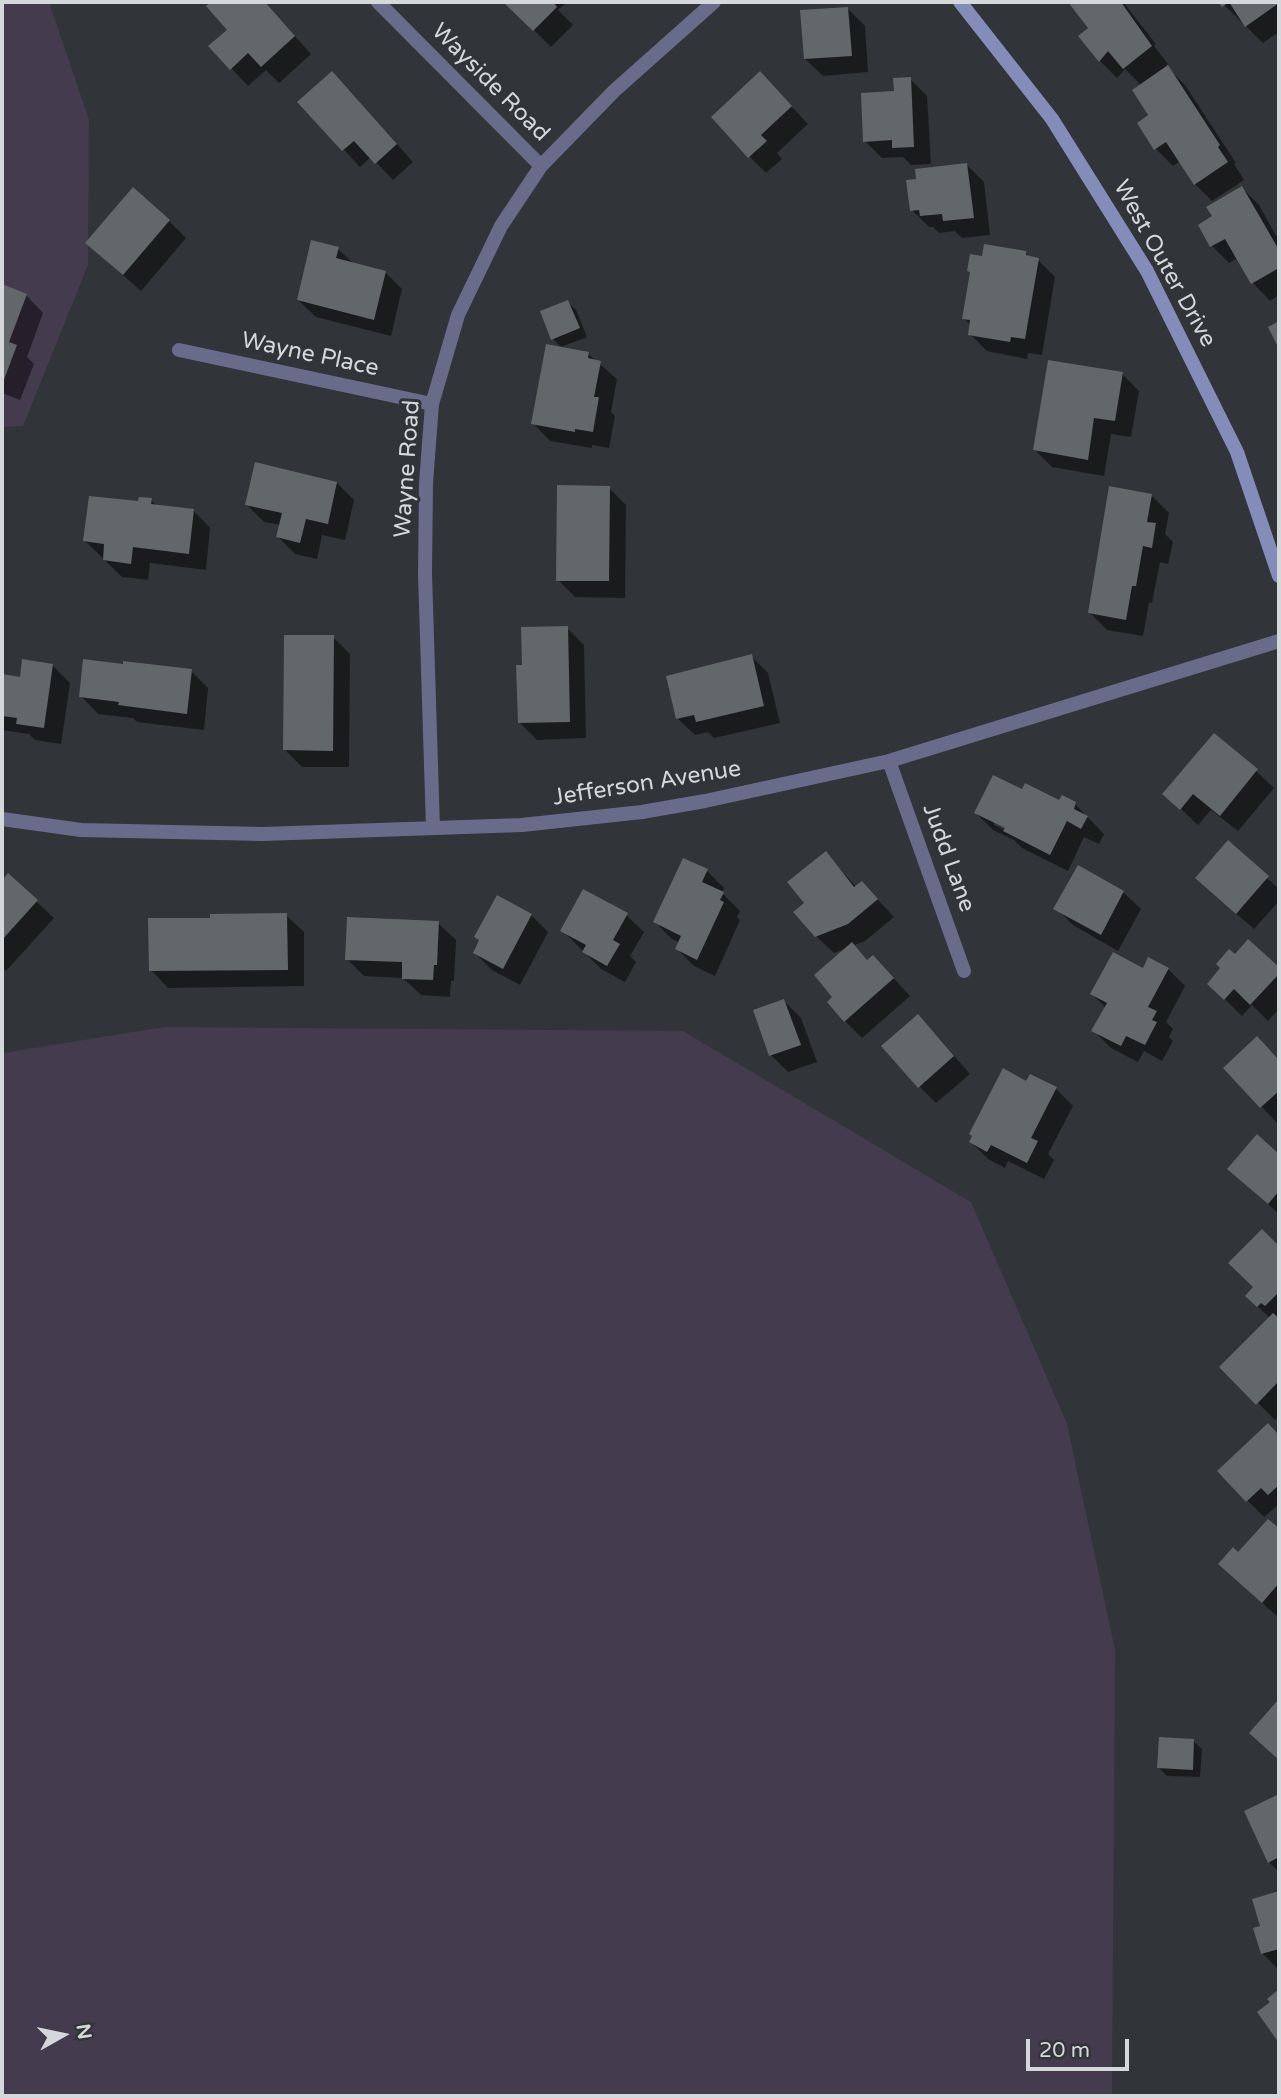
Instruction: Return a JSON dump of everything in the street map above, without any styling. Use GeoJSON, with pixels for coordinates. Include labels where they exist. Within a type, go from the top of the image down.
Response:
{"type":"FeatureCollection","features":[{"type":"Feature","properties":{"kind":"street","name":"Wayside Road"},"geometry":{"type":"LineString","coordinates":[[378,2],[541,166]]}},
{"type":"Feature","properties":{"kind":"street","name":"Wayne Road"},"geometry":{"type":"LineString","coordinates":[[433,828],[425,574],[426,483],[432,404],[458,315],[501,226],[541,166],[614,91],[713,2]]}},
{"type":"Feature","properties":{"kind":"street","name":"West Outer Drive"},"geometry":{"type":"LineString","coordinates":[[960,2],[1052,119],[1147,271],[1237,452],[1279,576]]}},
{"type":"Feature","properties":{"kind":"street","name":"Wayne Place"},"geometry":{"type":"LineString","coordinates":[[179,350],[432,404]]}},
{"type":"Feature","properties":{"kind":"street","name":"Jefferson Avenue"},"geometry":{"type":"LineString","coordinates":[[2,819],[94,831],[264,834],[522,825],[642,812],[889,761],[1279,641]]}},
{"type":"Feature","properties":{"kind":"street","name":"Judd Lane"},"geometry":{"type":"LineString","coordinates":[[889,761],[964,971]]}},
{"type":"Feature","properties":{"kind":"shaded area"},"geometry":{"type":"Polygon","coordinates":[[[2,2],[49,2],[89,120],[88,265],[23,426],[2,427],[2,2]]]}},
{"type":"Feature","properties":{"kind":"shaded area"},"geometry":{"type":"Polygon","coordinates":[[[165,1027],[683,1031],[971,1202],[1067,1424],[1115,1650],[1112,2096],[2,2096],[2,1053],[165,1027]]]}},
{"type":"Feature","properties":{"kind":"building"},"geometry":{"type":"Polygon","coordinates":[[[211,2],[265,2],[295,36],[261,67],[248,53],[230,70],[208,46],[227,30],[206,6],[211,2]]]}},
{"type":"Feature","properties":{"kind":"building"},"geometry":{"type":"Polygon","coordinates":[[[503,2],[553,2],[557,7],[533,31],[503,2]]]}},
{"type":"Feature","properties":{"kind":"building"},"geometry":{"type":"Polygon","coordinates":[[[1068,2],[1121,2],[1152,46],[1123,69],[1108,51],[1099,62],[1078,36],[1088,28],[1068,2]]]}},
{"type":"Feature","properties":{"kind":"building"},"geometry":{"type":"Polygon","coordinates":[[[1229,2],[1279,2],[1279,3],[1245,27],[1229,2]]]}},
{"type":"Feature","properties":{"kind":"building"},"geometry":{"type":"Polygon","coordinates":[[[848,7],[852,56],[804,59],[800,10],[848,7]]]}},
{"type":"Feature","properties":{"kind":"building"},"geometry":{"type":"Polygon","coordinates":[[[1168,65],[1220,145],[1218,147],[1228,162],[1194,185],[1166,142],[1154,150],[1137,123],[1148,115],[1132,90],[1168,65]]]}},
{"type":"Feature","properties":{"kind":"building"},"geometry":{"type":"Polygon","coordinates":[[[332,71],[397,144],[375,164],[354,141],[342,151],[297,102],[332,71]]]}},
{"type":"Feature","properties":{"kind":"building"},"geometry":{"type":"Polygon","coordinates":[[[760,71],[792,106],[761,135],[767,141],[748,158],[711,117],[760,71]]]}},
{"type":"Feature","properties":{"kind":"building"},"geometry":{"type":"Polygon","coordinates":[[[911,77],[914,147],[892,148],[892,140],[863,142],[861,93],[894,91],[893,78],[911,77]]]}},
{"type":"Feature","properties":{"kind":"building"},"geometry":{"type":"Polygon","coordinates":[[[967,163],[974,218],[943,221],[942,214],[920,216],[919,210],[910,211],[906,180],[916,179],[915,169],[967,163]]]}},
{"type":"Feature","properties":{"kind":"building"},"geometry":{"type":"Polygon","coordinates":[[[1242,186],[1279,250],[1279,268],[1251,284],[1225,239],[1210,247],[1198,225],[1212,216],[1206,207],[1242,186]]]}},
{"type":"Feature","properties":{"kind":"building"},"geometry":{"type":"Polygon","coordinates":[[[133,187],[170,220],[123,275],[85,243],[133,187]]]}},
{"type":"Feature","properties":{"kind":"building"},"geometry":{"type":"Polygon","coordinates":[[[311,240],[339,247],[336,258],[386,271],[374,320],[297,300],[311,240]]]}},
{"type":"Feature","properties":{"kind":"building"},"geometry":{"type":"Polygon","coordinates":[[[984,244],[1026,251],[1026,255],[1039,258],[1025,339],[1011,337],[1010,342],[968,335],[970,320],[962,319],[970,272],[967,271],[970,254],[982,256],[984,244]]]}},
{"type":"Feature","properties":{"kind":"building"},"geometry":{"type":"Polygon","coordinates":[[[2,284],[27,294],[9,342],[17,345],[2,385],[2,284]]]}},
{"type":"Feature","properties":{"kind":"building"},"geometry":{"type":"Polygon","coordinates":[[[568,300],[580,328],[551,340],[540,311],[568,300]]]}},
{"type":"Feature","properties":{"kind":"building"},"geometry":{"type":"Polygon","coordinates":[[[1279,321],[1279,349],[1268,327],[1279,321]]]}},
{"type":"Feature","properties":{"kind":"building"},"geometry":{"type":"Polygon","coordinates":[[[546,344],[589,352],[588,358],[601,361],[594,397],[599,397],[593,432],[575,429],[575,432],[531,424],[546,344]]]}},
{"type":"Feature","properties":{"kind":"building"},"geometry":{"type":"Polygon","coordinates":[[[1048,360],[1123,372],[1115,421],[1094,418],[1088,460],[1033,450],[1048,360]]]}},
{"type":"Feature","properties":{"kind":"building"},"geometry":{"type":"Polygon","coordinates":[[[255,462],[337,482],[328,524],[306,519],[300,543],[276,537],[282,513],[245,505],[255,462]]]}},
{"type":"Feature","properties":{"kind":"building"},"geometry":{"type":"Polygon","coordinates":[[[557,485],[610,486],[609,581],[556,581],[557,485]]]}},
{"type":"Feature","properties":{"kind":"building"},"geometry":{"type":"Polygon","coordinates":[[[1109,486],[1152,494],[1147,522],[1156,523],[1152,548],[1143,546],[1136,586],[1132,586],[1126,620],[1088,613],[1109,486]]]}},
{"type":"Feature","properties":{"kind":"building"},"geometry":{"type":"Polygon","coordinates":[[[89,496],[138,501],[139,497],[152,498],[151,504],[194,509],[189,554],[133,547],[131,564],[103,560],[104,544],[83,541],[89,496]]]}},
{"type":"Feature","properties":{"kind":"building"},"geometry":{"type":"Polygon","coordinates":[[[568,626],[570,722],[518,723],[516,665],[522,665],[521,627],[568,626]]]}},
{"type":"Feature","properties":{"kind":"building"},"geometry":{"type":"Polygon","coordinates":[[[284,635],[334,635],[333,751],[283,750],[284,635]]]}},
{"type":"Feature","properties":{"kind":"building"},"geometry":{"type":"Polygon","coordinates":[[[752,654],[764,706],[696,722],[694,715],[676,719],[666,676],[752,654]]]}},
{"type":"Feature","properties":{"kind":"building"},"geometry":{"type":"Polygon","coordinates":[[[22,659],[53,664],[44,728],[16,724],[17,718],[2,716],[2,674],[20,677],[22,659]]]}},
{"type":"Feature","properties":{"kind":"building"},"geometry":{"type":"Polygon","coordinates":[[[83,659],[192,669],[187,714],[79,697],[83,659]]]}},
{"type":"Feature","properties":{"kind":"building"},"geometry":{"type":"Polygon","coordinates":[[[1214,733],[1258,769],[1220,816],[1193,794],[1180,810],[1162,794],[1214,733]]]}},
{"type":"Feature","properties":{"kind":"building"},"geometry":{"type":"Polygon","coordinates":[[[993,775],[1022,789],[1025,783],[1059,800],[1062,795],[1076,802],[1074,809],[1088,816],[1081,829],[1067,821],[1050,855],[974,813],[993,775]]]}},
{"type":"Feature","properties":{"kind":"building"},"geometry":{"type":"Polygon","coordinates":[[[1228,840],[1269,876],[1236,914],[1195,878],[1228,840]]]}},
{"type":"Feature","properties":{"kind":"building"},"geometry":{"type":"Polygon","coordinates":[[[826,851],[854,887],[862,881],[878,899],[848,924],[815,937],[793,912],[804,903],[787,882],[826,851]]]}},
{"type":"Feature","properties":{"kind":"building"},"geometry":{"type":"Polygon","coordinates":[[[683,858],[708,869],[702,882],[724,892],[720,900],[724,902],[697,960],[675,949],[681,936],[653,922],[683,858]]]}},
{"type":"Feature","properties":{"kind":"building"},"geometry":{"type":"Polygon","coordinates":[[[1078,865],[1124,891],[1101,935],[1053,909],[1078,865]]]}},
{"type":"Feature","properties":{"kind":"building"},"geometry":{"type":"Polygon","coordinates":[[[8,873],[38,900],[2,940],[2,881],[8,873]]]}},
{"type":"Feature","properties":{"kind":"building"},"geometry":{"type":"Polygon","coordinates":[[[583,889],[628,913],[613,940],[620,944],[607,966],[582,952],[586,945],[560,931],[583,889]]]}},
{"type":"Feature","properties":{"kind":"building"},"geometry":{"type":"Polygon","coordinates":[[[497,895],[532,914],[503,969],[473,953],[479,940],[474,937],[497,895]]]}},
{"type":"Feature","properties":{"kind":"building"},"geometry":{"type":"Polygon","coordinates":[[[287,913],[288,970],[149,971],[148,918],[210,918],[210,914],[287,913]]]}},
{"type":"Feature","properties":{"kind":"building"},"geometry":{"type":"Polygon","coordinates":[[[347,917],[439,921],[437,965],[434,965],[433,980],[402,979],[402,962],[345,960],[347,917]]]}},
{"type":"Feature","properties":{"kind":"building"},"geometry":{"type":"Polygon","coordinates":[[[1248,939],[1279,967],[1279,974],[1250,1005],[1234,989],[1224,1000],[1207,984],[1220,968],[1216,964],[1229,949],[1235,954],[1248,939]]]}},
{"type":"Feature","properties":{"kind":"building"},"geometry":{"type":"Polygon","coordinates":[[[852,942],[867,960],[873,955],[894,978],[844,1022],[827,1002],[832,997],[814,975],[852,942]]]}},
{"type":"Feature","properties":{"kind":"building"},"geometry":{"type":"Polygon","coordinates":[[[1113,952],[1143,968],[1148,957],[1169,968],[1148,1007],[1157,1011],[1152,1020],[1157,1022],[1145,1045],[1126,1036],[1121,1046],[1091,1031],[1107,1003],[1090,994],[1113,952]]]}},
{"type":"Feature","properties":{"kind":"building"},"geometry":{"type":"Polygon","coordinates":[[[784,999],[801,1045],[769,1056],[753,1010],[784,999]]]}},
{"type":"Feature","properties":{"kind":"building"},"geometry":{"type":"Polygon","coordinates":[[[918,1014],[954,1056],[918,1088],[881,1046],[918,1014]]]}},
{"type":"Feature","properties":{"kind":"building"},"geometry":{"type":"Polygon","coordinates":[[[1257,1036],[1279,1060],[1279,1091],[1260,1108],[1223,1068],[1257,1036]]]}},
{"type":"Feature","properties":{"kind":"building"},"geometry":{"type":"Polygon","coordinates":[[[1003,1068],[1026,1081],[1030,1074],[1057,1087],[1031,1138],[1038,1141],[1027,1163],[991,1145],[987,1152],[969,1142],[972,1136],[969,1134],[1003,1068]]]}},
{"type":"Feature","properties":{"kind":"building"},"geometry":{"type":"Polygon","coordinates":[[[1257,1134],[1279,1154],[1279,1191],[1268,1204],[1227,1169],[1257,1134]]]}},
{"type":"Feature","properties":{"kind":"building"},"geometry":{"type":"Polygon","coordinates":[[[1262,1229],[1279,1246],[1279,1292],[1265,1306],[1261,1303],[1257,1307],[1245,1296],[1253,1287],[1228,1263],[1262,1229]]]}},
{"type":"Feature","properties":{"kind":"building"},"geometry":{"type":"Polygon","coordinates":[[[1273,1313],[1279,1318],[1279,1381],[1256,1405],[1219,1367],[1273,1313]]]}},
{"type":"Feature","properties":{"kind":"building"},"geometry":{"type":"Polygon","coordinates":[[[1268,1423],[1279,1435],[1279,1485],[1268,1495],[1261,1488],[1246,1502],[1217,1471],[1268,1423]]]}},
{"type":"Feature","properties":{"kind":"building"},"geometry":{"type":"Polygon","coordinates":[[[1268,1519],[1279,1528],[1279,1583],[1262,1603],[1218,1564],[1233,1547],[1238,1552],[1268,1519]]]}},
{"type":"Feature","properties":{"kind":"building"},"geometry":{"type":"Polygon","coordinates":[[[1278,1700],[1279,1702],[1279,1760],[1249,1733],[1278,1700]]]}},
{"type":"Feature","properties":{"kind":"building"},"geometry":{"type":"Polygon","coordinates":[[[1159,1737],[1194,1739],[1193,1770],[1157,1768],[1159,1737]]]}},
{"type":"Feature","properties":{"kind":"building"},"geometry":{"type":"Polygon","coordinates":[[[1279,1794],[1279,1857],[1268,1863],[1244,1811],[1279,1794]]]}},
{"type":"Feature","properties":{"kind":"building"},"geometry":{"type":"Polygon","coordinates":[[[1279,1891],[1279,1949],[1261,1954],[1253,1928],[1260,1926],[1252,1899],[1279,1891]]]}},
{"type":"Feature","properties":{"kind":"building"},"geometry":{"type":"Polygon","coordinates":[[[1279,1989],[1279,2043],[1257,2012],[1270,2002],[1267,1999],[1279,1989]]]}}]}
